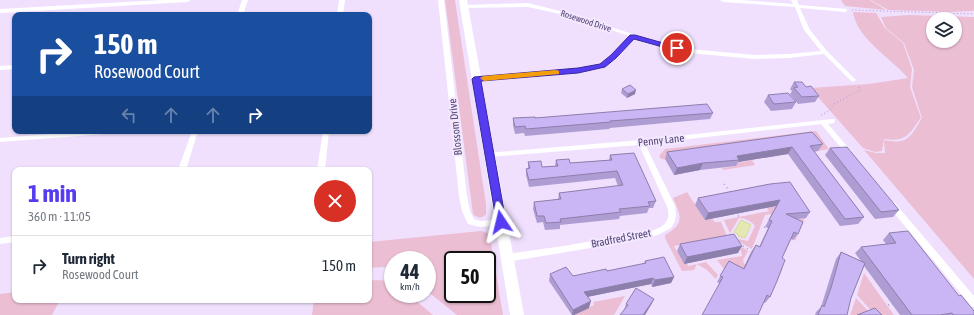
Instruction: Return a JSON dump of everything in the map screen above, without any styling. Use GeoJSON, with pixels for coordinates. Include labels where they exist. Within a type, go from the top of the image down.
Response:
{"type":"FeatureCollection","features":[{"type":"Feature","properties":{"kind":"main road"},"geometry":{"type":"LineString","coordinates":[[464,3],[517,315]]}},
{"type":"Feature","properties":{"kind":"street"},"geometry":{"type":"LineString","coordinates":[[0,11],[188,0]]}},
{"type":"Feature","properties":{"kind":"street"},"geometry":{"type":"LineString","coordinates":[[241,12],[245,0]]}},
{"type":"Feature","properties":{"kind":"street"},"geometry":{"type":"LineString","coordinates":[[340,12],[342,0]]}},
{"type":"Feature","properties":{"kind":"street","name":"Blossom Drive"},"geometry":{"type":"LineString","coordinates":[[442,0],[462,188],[466,212],[471,222],[501,222]]}},
{"type":"Feature","properties":{"kind":"street"},"geometry":{"type":"LineString","coordinates":[[723,0],[845,10]]}},
{"type":"Feature","properties":{"kind":"street"},"geometry":{"type":"LineString","coordinates":[[794,0],[808,30],[825,52],[853,80]]}},
{"type":"Feature","properties":{"kind":"street","name":"Rosewood Drive"},"geometry":{"type":"LineString","coordinates":[[464,3],[528,5],[562,13],[633,37],[689,51],[748,56],[789,56],[825,52]]}},
{"type":"Feature","properties":{"kind":"street"},"geometry":{"type":"LineString","coordinates":[[476,79],[578,70],[602,65],[614,57],[633,37]]}},
{"type":"Feature","properties":{"kind":"street"},"geometry":{"type":"LineString","coordinates":[[0,68],[12,67]]}},
{"type":"Feature","properties":{"kind":"street"},"geometry":{"type":"LineString","coordinates":[[822,119],[854,159]]}},
{"type":"Feature","properties":{"kind":"street","name":"Penny Lane"},"geometry":{"type":"LineString","coordinates":[[489,155],[641,142],[822,119],[832,121]]}},
{"type":"Feature","properties":{"kind":"street"},"geometry":{"type":"LineString","coordinates":[[0,140],[79,134]]}},
{"type":"Feature","properties":{"kind":"street"},"geometry":{"type":"LineString","coordinates":[[183,167],[194,134]]}},
{"type":"Feature","properties":{"kind":"street"},"geometry":{"type":"LineString","coordinates":[[321,167],[326,134]]}},
{"type":"Feature","properties":{"kind":"street","name":"Bradfred Street"},"geometry":{"type":"LineString","coordinates":[[507,258],[608,242],[655,232],[666,228],[672,220],[673,214],[671,206],[641,142]]}},
{"type":"Feature","properties":{"kind":"street"},"geometry":{"type":"LineString","coordinates":[[888,200],[974,303]]}},
{"type":"Feature","properties":{"kind":"street"},"geometry":{"type":"LineString","coordinates":[[0,241],[12,239]]}},
{"type":"Feature","properties":{"kind":"path"},"geometry":{"type":"LineString","coordinates":[[845,10],[974,14]]}},
{"type":"Feature","properties":{"kind":"path"},"geometry":{"type":"LineString","coordinates":[[822,119],[834,104],[860,90],[860,87],[853,80]]}},
{"type":"Feature","properties":{"kind":"path"},"geometry":{"type":"LineString","coordinates":[[724,184],[732,194]]}},
{"type":"Feature","properties":{"kind":"path"},"geometry":{"type":"LineString","coordinates":[[764,227],[770,230]]}},
{"type":"Feature","properties":{"kind":"path"},"geometry":{"type":"LineString","coordinates":[[743,246],[748,249]]}},
{"type":"Feature","properties":{"kind":"path"},"geometry":{"type":"LineString","coordinates":[[888,305],[900,304]]}},
{"type":"Feature","properties":{"kind":"shaded area"},"geometry":{"type":"Polygon","coordinates":[[[445,0],[455,0],[486,204],[486,214],[481,217],[473,214],[445,0]]]}},
{"type":"Feature","properties":{"kind":"shaded area"},"geometry":{"type":"Polygon","coordinates":[[[841,0],[870,0],[886,10],[845,6],[841,0]]]}},
{"type":"Feature","properties":{"kind":"shaded area"},"geometry":{"type":"Polygon","coordinates":[[[871,0],[974,0],[974,11],[948,12],[888,10],[871,0]]]}},
{"type":"Feature","properties":{"kind":"shaded area"},"geometry":{"type":"Polygon","coordinates":[[[853,12],[876,13],[885,28],[903,43],[912,69],[910,87],[921,118],[906,136],[892,140],[884,139],[882,151],[875,152],[863,148],[810,88],[869,84],[908,78],[876,48],[861,31],[853,12]]]}},
{"type":"Feature","properties":{"kind":"shaded area"},"geometry":{"type":"Polygon","coordinates":[[[926,16],[926,48],[962,48],[962,17],[974,17],[974,279],[864,150],[876,153],[885,153],[884,140],[899,141],[908,138],[922,118],[912,87],[914,70],[904,43],[886,28],[881,17],[926,16]]]}},
{"type":"Feature","properties":{"kind":"shaded area"},"geometry":{"type":"Polygon","coordinates":[[[816,131],[829,149],[818,151],[806,137],[733,149],[742,162],[752,160],[755,165],[723,170],[722,168],[736,166],[661,159],[659,156],[665,149],[816,131]]]}},
{"type":"Feature","properties":{"kind":"shaded area"},"geometry":{"type":"Polygon","coordinates":[[[764,190],[778,212],[789,220],[805,218],[795,241],[770,214],[765,215],[752,249],[738,241],[739,239],[748,241],[755,226],[754,224],[748,220],[739,218],[730,233],[732,238],[724,220],[769,211],[767,208],[772,207],[764,190]]]}},
{"type":"Feature","properties":{"kind":"shaded area"},"geometry":{"type":"Polygon","coordinates":[[[687,192],[705,220],[712,219],[715,222],[721,222],[727,236],[674,246],[684,264],[687,263],[688,266],[697,264],[694,270],[682,271],[665,238],[665,235],[676,227],[680,219],[673,198],[687,192]]]}},
{"type":"Feature","properties":{"kind":"shaded area"},"geometry":{"type":"Polygon","coordinates":[[[741,220],[751,225],[745,238],[738,236],[738,234],[734,232],[741,220]]]}},
{"type":"Feature","properties":{"kind":"shaded area"},"geometry":{"type":"Polygon","coordinates":[[[481,231],[488,233],[492,251],[444,251],[444,303],[496,303],[496,274],[503,315],[457,315],[436,298],[436,251],[384,251],[384,267],[372,268],[372,242],[481,231]]]}},
{"type":"Feature","properties":{"kind":"shaded area"},"geometry":{"type":"Polygon","coordinates":[[[740,246],[748,251],[743,260],[744,264],[783,268],[772,293],[725,268],[724,269],[717,260],[742,256],[740,246]]]}},
{"type":"Feature","properties":{"kind":"shaded area"},"geometry":{"type":"Polygon","coordinates":[[[706,262],[718,275],[716,279],[707,270],[697,264],[706,262]]]}},
{"type":"Feature","properties":{"kind":"shaded area"},"geometry":{"type":"Polygon","coordinates":[[[864,273],[894,315],[875,315],[857,295],[864,273]]]}},
{"type":"Feature","properties":{"kind":"shaded area"},"geometry":{"type":"Polygon","coordinates":[[[372,281],[384,281],[384,303],[419,303],[433,315],[312,315],[314,303],[372,303],[372,281]]]}},
{"type":"Feature","properties":{"kind":"shaded area"},"geometry":{"type":"Polygon","coordinates":[[[12,292],[12,303],[58,303],[52,315],[0,315],[0,294],[12,292]]]}},
{"type":"Feature","properties":{"kind":"shaded area"},"geometry":{"type":"Polygon","coordinates":[[[625,296],[614,315],[574,315],[594,305],[593,302],[625,296]]]}},
{"type":"Feature","properties":{"kind":"shaded area"},"geometry":{"type":"Polygon","coordinates":[[[856,298],[872,315],[850,315],[856,298]]]}},
{"type":"Feature","properties":{"kind":"building"},"geometry":{"type":"Polygon","coordinates":[[[794,82],[802,82],[806,87],[811,86],[819,96],[802,97],[794,88],[798,87],[794,82]]]}},
{"type":"Feature","properties":{"kind":"building"},"geometry":{"type":"Polygon","coordinates":[[[630,85],[636,90],[628,94],[622,89],[630,85]]]}},
{"type":"Feature","properties":{"kind":"building"},"geometry":{"type":"Polygon","coordinates":[[[788,93],[796,102],[774,104],[768,95],[788,93]]]}},
{"type":"Feature","properties":{"kind":"building"},"geometry":{"type":"Polygon","coordinates":[[[707,104],[713,113],[526,129],[525,126],[515,127],[513,118],[535,118],[707,104]]]}},
{"type":"Feature","properties":{"kind":"building"},"geometry":{"type":"Polygon","coordinates":[[[812,132],[823,144],[810,146],[864,217],[845,219],[792,147],[737,156],[739,160],[703,163],[677,168],[667,152],[812,132]]]}},
{"type":"Feature","properties":{"kind":"building"},"geometry":{"type":"Polygon","coordinates":[[[847,147],[899,210],[881,212],[830,148],[847,147]]]}},
{"type":"Feature","properties":{"kind":"building"},"geometry":{"type":"Polygon","coordinates":[[[634,153],[656,201],[648,202],[650,206],[619,209],[621,212],[560,219],[561,222],[546,223],[544,216],[537,216],[534,202],[561,199],[559,193],[623,185],[617,171],[529,180],[526,169],[530,168],[528,162],[541,161],[542,167],[558,166],[556,160],[569,159],[570,163],[612,160],[610,155],[634,153]]]}},
{"type":"Feature","properties":{"kind":"building"},"geometry":{"type":"Polygon","coordinates":[[[790,182],[810,212],[786,214],[803,222],[798,234],[794,232],[782,258],[785,260],[770,297],[767,295],[758,315],[702,315],[723,277],[720,276],[729,261],[744,269],[756,245],[760,247],[772,221],[769,220],[780,200],[708,213],[698,198],[770,184],[790,182]]]}},
{"type":"Feature","properties":{"kind":"building"},"geometry":{"type":"Polygon","coordinates":[[[908,231],[959,296],[961,295],[974,311],[974,315],[953,315],[952,313],[940,315],[912,315],[861,247],[896,243],[889,233],[908,231]]]}},
{"type":"Feature","properties":{"kind":"building"},"geometry":{"type":"Polygon","coordinates":[[[734,234],[742,246],[687,257],[680,244],[734,234]]]}},
{"type":"Feature","properties":{"kind":"building"},"geometry":{"type":"Polygon","coordinates":[[[841,252],[865,263],[851,298],[847,315],[818,315],[822,305],[824,307],[831,288],[841,252]]]}},
{"type":"Feature","properties":{"kind":"building"},"geometry":{"type":"Polygon","coordinates":[[[664,257],[674,277],[655,280],[653,278],[584,292],[591,301],[573,310],[550,274],[566,267],[573,276],[606,269],[607,271],[646,263],[645,261],[664,257]]]}},
{"type":"Feature","properties":{"kind":"building"},"geometry":{"type":"Polygon","coordinates":[[[636,288],[654,299],[643,315],[620,315],[628,305],[626,304],[636,288]]]}},
{"type":"Feature","properties":{"kind":"building"},"geometry":{"type":"Polygon","coordinates":[[[875,308],[882,315],[857,315],[875,308]]]}},
{"type":"Feature","properties":{"kind":"slow traffic"},"geometry":{"type":"LineString","coordinates":[[484,78],[556,72]]}},
{"type":"Feature","properties":{"kind":"route"},"geometry":{"type":"LineString","coordinates":[[501,222],[476,79],[578,70],[602,65],[614,57],[633,37],[677,48]]}}]}
